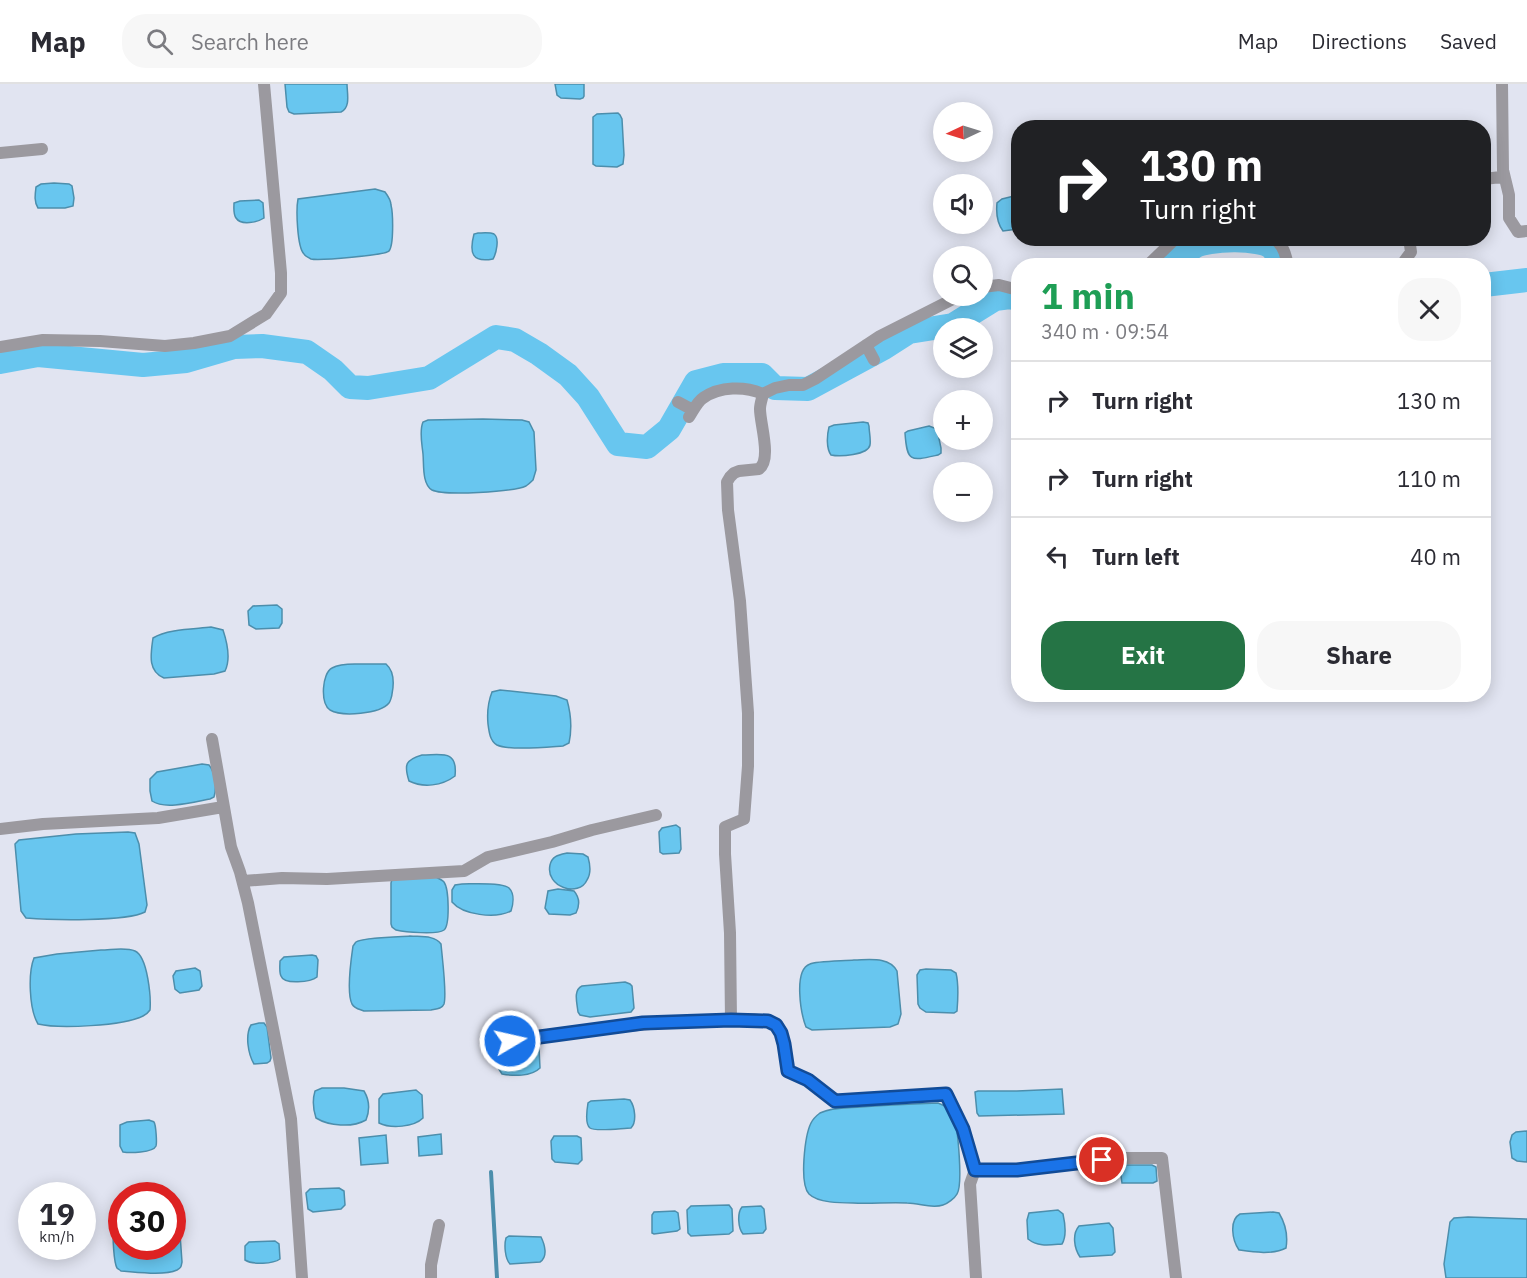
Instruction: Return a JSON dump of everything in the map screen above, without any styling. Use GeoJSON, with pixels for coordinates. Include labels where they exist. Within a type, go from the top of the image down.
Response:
{"type":"FeatureCollection","features":[{"type":"Feature","properties":{"kind":"street"},"geometry":{"type":"LineString","coordinates":[[0,347],[43,340],[100,341],[165,346],[194,343],[230,336],[266,314],[281,293],[281,273],[264,84]]}},
{"type":"Feature","properties":{"kind":"street"},"geometry":{"type":"LineString","coordinates":[[1502,84],[1504,179],[1509,195],[1509,218],[1518,232],[1527,231]]}},
{"type":"Feature","properties":{"kind":"street"},"geometry":{"type":"LineString","coordinates":[[0,153],[42,149]]}},
{"type":"Feature","properties":{"kind":"street"},"geometry":{"type":"LineString","coordinates":[[1491,178],[1501,177],[1504,179]]}},
{"type":"Feature","properties":{"kind":"street"},"geometry":{"type":"LineString","coordinates":[[1156,258],[1169,246]]}},
{"type":"Feature","properties":{"kind":"street"},"geometry":{"type":"LineString","coordinates":[[993,286],[1011,288]]}},
{"type":"Feature","properties":{"kind":"street"},"geometry":{"type":"LineString","coordinates":[[687,409],[716,392],[739,388],[763,394],[775,388],[803,385],[869,352],[880,336],[939,306]]}},
{"type":"Feature","properties":{"kind":"street"},"geometry":{"type":"LineString","coordinates":[[731,1020],[730,933],[724,827],[744,819],[748,766],[748,712],[740,601],[728,510],[727,482],[734,473],[759,469],[764,464],[760,408],[763,394]]}},
{"type":"Feature","properties":{"kind":"street"},"geometry":{"type":"LineString","coordinates":[[212,740],[231,847],[248,903],[291,1119],[302,1278]]}},
{"type":"Feature","properties":{"kind":"street"},"geometry":{"type":"LineString","coordinates":[[0,829],[43,824],[158,818],[223,807]]}},
{"type":"Feature","properties":{"kind":"street"},"geometry":{"type":"LineString","coordinates":[[243,881],[464,871],[488,856],[656,815]]}},
{"type":"Feature","properties":{"kind":"street"},"geometry":{"type":"LineString","coordinates":[[510,1041],[643,1023],[768,1021],[776,1025],[781,1033],[788,1071],[808,1080],[835,1101],[946,1094],[963,1129],[975,1170],[970,1184],[976,1278]]}},
{"type":"Feature","properties":{"kind":"street"},"geometry":{"type":"LineString","coordinates":[[975,1170],[1017,1170],[1124,1158],[1162,1158],[1176,1278]]}},
{"type":"Feature","properties":{"kind":"street"},"geometry":{"type":"LineString","coordinates":[[431,1278],[431,1265],[439,1226]]}},
{"type":"Feature","properties":{"kind":"water"},"geometry":{"type":"Polygon","coordinates":[[[285,84],[347,84],[346,107],[341,112],[294,114],[289,112],[287,107],[285,84]]]}},
{"type":"Feature","properties":{"kind":"water"},"geometry":{"type":"Polygon","coordinates":[[[555,84],[584,84],[584,96],[580,99],[561,98],[557,95],[555,84]]]}},
{"type":"Feature","properties":{"kind":"water"},"geometry":{"type":"Polygon","coordinates":[[[618,113],[622,119],[623,164],[617,167],[596,166],[593,164],[593,117],[597,114],[618,113]]]}},
{"type":"Feature","properties":{"kind":"water"},"geometry":{"type":"Polygon","coordinates":[[[54,183],[72,186],[73,206],[38,208],[35,201],[36,187],[41,184],[54,183]]]}},
{"type":"Feature","properties":{"kind":"water"},"geometry":{"type":"Polygon","coordinates":[[[375,189],[385,192],[390,201],[393,229],[389,251],[365,256],[326,259],[311,259],[305,255],[298,236],[298,199],[375,189]]]}},
{"type":"Feature","properties":{"kind":"water"},"geometry":{"type":"Polygon","coordinates":[[[1011,197],[1011,230],[1003,231],[999,225],[997,203],[1011,197]]]}},
{"type":"Feature","properties":{"kind":"water"},"geometry":{"type":"Polygon","coordinates":[[[259,200],[263,203],[264,218],[245,223],[236,218],[234,203],[259,200]]]}},
{"type":"Feature","properties":{"kind":"water"},"geometry":{"type":"Polygon","coordinates":[[[490,233],[496,236],[497,246],[493,259],[480,259],[474,255],[472,246],[474,234],[490,233]]]}},
{"type":"Feature","properties":{"kind":"water"},"geometry":{"type":"Polygon","coordinates":[[[483,419],[529,422],[534,432],[536,470],[533,480],[519,488],[494,491],[450,493],[432,490],[424,474],[421,433],[423,422],[483,419]]]}},
{"type":"Feature","properties":{"kind":"water"},"geometry":{"type":"Polygon","coordinates":[[[868,423],[869,426],[870,445],[868,448],[853,454],[831,455],[827,438],[829,427],[868,423]]]}},
{"type":"Feature","properties":{"kind":"water"},"geometry":{"type":"Polygon","coordinates":[[[929,426],[933,428],[933,450],[941,450],[941,453],[912,458],[907,450],[905,433],[929,426]]]}},
{"type":"Feature","properties":{"kind":"water"},"geometry":{"type":"Polygon","coordinates":[[[277,605],[282,609],[282,623],[279,628],[256,629],[249,625],[248,611],[253,606],[277,605]]]}},
{"type":"Feature","properties":{"kind":"water"},"geometry":{"type":"Polygon","coordinates":[[[211,627],[223,630],[228,656],[225,671],[164,678],[155,671],[151,661],[153,638],[173,631],[211,627]]]}},
{"type":"Feature","properties":{"kind":"water"},"geometry":{"type":"Polygon","coordinates":[[[344,664],[386,664],[392,674],[393,682],[392,695],[384,707],[361,713],[330,710],[325,701],[324,682],[332,668],[344,664]]]}},
{"type":"Feature","properties":{"kind":"water"},"geometry":{"type":"Polygon","coordinates":[[[500,690],[556,696],[567,700],[571,722],[569,743],[563,746],[539,748],[497,745],[491,739],[488,708],[492,692],[500,690]]]}},
{"type":"Feature","properties":{"kind":"water"},"geometry":{"type":"Polygon","coordinates":[[[422,755],[451,757],[454,761],[455,776],[432,785],[420,785],[409,781],[407,764],[422,755]]]}},
{"type":"Feature","properties":{"kind":"water"},"geometry":{"type":"Polygon","coordinates":[[[202,764],[209,765],[213,772],[214,797],[172,805],[152,801],[150,779],[157,772],[202,764]]]}},
{"type":"Feature","properties":{"kind":"water"},"geometry":{"type":"Polygon","coordinates":[[[676,825],[680,828],[681,849],[679,853],[663,854],[660,852],[659,832],[662,828],[676,825]]]}},
{"type":"Feature","properties":{"kind":"water"},"geometry":{"type":"Polygon","coordinates":[[[135,833],[139,844],[147,905],[145,912],[105,919],[26,918],[21,911],[15,844],[19,840],[76,834],[135,833]]]}},
{"type":"Feature","properties":{"kind":"water"},"geometry":{"type":"Polygon","coordinates":[[[583,854],[588,857],[590,869],[588,878],[583,885],[577,888],[564,888],[557,884],[550,873],[552,860],[558,855],[583,854]]]}},
{"type":"Feature","properties":{"kind":"water"},"geometry":{"type":"Polygon","coordinates":[[[436,877],[444,882],[447,892],[448,914],[444,930],[413,932],[396,930],[392,927],[392,879],[436,877]]]}},
{"type":"Feature","properties":{"kind":"water"},"geometry":{"type":"Polygon","coordinates":[[[494,884],[509,888],[513,896],[511,911],[488,915],[464,910],[452,902],[452,890],[455,885],[494,884]]]}},
{"type":"Feature","properties":{"kind":"water"},"geometry":{"type":"Polygon","coordinates":[[[558,889],[574,891],[579,902],[576,913],[549,914],[545,908],[548,891],[558,889]]]}},
{"type":"Feature","properties":{"kind":"water"},"geometry":{"type":"Polygon","coordinates":[[[410,936],[431,938],[441,944],[445,992],[443,1006],[431,1010],[364,1011],[354,1007],[350,999],[349,984],[353,946],[356,942],[374,938],[410,936]]]}},
{"type":"Feature","properties":{"kind":"water"},"geometry":{"type":"Polygon","coordinates":[[[127,949],[139,955],[148,978],[150,1010],[144,1016],[134,1019],[91,1026],[38,1024],[30,991],[34,958],[127,949]]]}},
{"type":"Feature","properties":{"kind":"water"},"geometry":{"type":"Polygon","coordinates":[[[312,955],[318,960],[317,977],[298,982],[283,979],[280,961],[284,957],[312,955]]]}},
{"type":"Feature","properties":{"kind":"water"},"geometry":{"type":"Polygon","coordinates":[[[872,960],[889,963],[897,971],[901,1014],[898,1024],[890,1027],[812,1030],[806,1027],[800,993],[801,975],[805,968],[813,963],[872,960]]]}},
{"type":"Feature","properties":{"kind":"water"},"geometry":{"type":"Polygon","coordinates":[[[195,968],[200,971],[202,986],[199,990],[180,993],[175,989],[173,976],[176,971],[195,968]]]}},
{"type":"Feature","properties":{"kind":"water"},"geometry":{"type":"Polygon","coordinates":[[[920,970],[951,970],[956,973],[957,1011],[954,1013],[926,1012],[920,1008],[917,975],[920,970]]]}},
{"type":"Feature","properties":{"kind":"water"},"geometry":{"type":"Polygon","coordinates":[[[625,982],[632,986],[634,1008],[631,1012],[590,1017],[580,1015],[576,997],[579,988],[625,982]]]}},
{"type":"Feature","properties":{"kind":"water"},"geometry":{"type":"Polygon","coordinates":[[[264,1023],[267,1027],[271,1058],[267,1063],[254,1064],[249,1050],[248,1034],[251,1025],[264,1023]]]}},
{"type":"Feature","properties":{"kind":"water"},"geometry":{"type":"Polygon","coordinates":[[[506,1044],[535,1045],[539,1048],[540,1068],[527,1074],[502,1074],[495,1056],[498,1049],[506,1044]]]}},
{"type":"Feature","properties":{"kind":"water"},"geometry":{"type":"Polygon","coordinates":[[[322,1088],[364,1091],[369,1106],[366,1120],[341,1125],[327,1123],[316,1118],[313,1105],[314,1095],[315,1091],[322,1088]]]}},
{"type":"Feature","properties":{"kind":"water"},"geometry":{"type":"Polygon","coordinates":[[[1062,1089],[1064,1114],[979,1116],[977,1113],[975,1092],[978,1091],[1062,1089]]]}},
{"type":"Feature","properties":{"kind":"water"},"geometry":{"type":"Polygon","coordinates":[[[416,1090],[422,1095],[423,1118],[402,1126],[379,1123],[379,1099],[383,1094],[416,1090]]]}},
{"type":"Feature","properties":{"kind":"water"},"geometry":{"type":"Polygon","coordinates":[[[630,1100],[634,1110],[635,1118],[631,1128],[604,1130],[588,1126],[588,1103],[630,1100]]]}},
{"type":"Feature","properties":{"kind":"water"},"geometry":{"type":"Polygon","coordinates":[[[938,1103],[948,1108],[956,1123],[960,1169],[959,1189],[956,1196],[949,1202],[934,1206],[907,1203],[836,1203],[818,1199],[809,1194],[804,1180],[805,1148],[811,1123],[820,1113],[840,1108],[938,1103]]]}},
{"type":"Feature","properties":{"kind":"water"},"geometry":{"type":"Polygon","coordinates":[[[149,1120],[155,1124],[156,1146],[146,1151],[123,1152],[120,1146],[120,1125],[149,1120]]]}},
{"type":"Feature","properties":{"kind":"water"},"geometry":{"type":"Polygon","coordinates":[[[1527,1131],[1527,1162],[1517,1161],[1512,1158],[1510,1142],[1512,1135],[1516,1132],[1527,1131]]]}},
{"type":"Feature","properties":{"kind":"water"},"geometry":{"type":"Polygon","coordinates":[[[441,1134],[442,1154],[419,1156],[418,1137],[441,1134]]]}},
{"type":"Feature","properties":{"kind":"water"},"geometry":{"type":"Polygon","coordinates":[[[386,1135],[388,1163],[361,1165],[359,1138],[386,1135]]]}},
{"type":"Feature","properties":{"kind":"water"},"geometry":{"type":"Polygon","coordinates":[[[554,1136],[581,1138],[582,1160],[578,1164],[555,1162],[552,1159],[551,1141],[554,1136]]]}},
{"type":"Feature","properties":{"kind":"water"},"geometry":{"type":"Polygon","coordinates":[[[1125,1165],[1156,1167],[1157,1181],[1122,1183],[1120,1169],[1125,1165]]]}},
{"type":"Feature","properties":{"kind":"water"},"geometry":{"type":"Polygon","coordinates":[[[339,1188],[344,1191],[345,1205],[341,1209],[313,1212],[308,1209],[306,1193],[310,1189],[339,1188]]]}},
{"type":"Feature","properties":{"kind":"water"},"geometry":{"type":"Polygon","coordinates":[[[729,1205],[732,1209],[733,1231],[729,1234],[691,1236],[688,1233],[687,1210],[691,1206],[729,1205]]]}},
{"type":"Feature","properties":{"kind":"water"},"geometry":{"type":"Polygon","coordinates":[[[761,1206],[764,1209],[766,1229],[763,1233],[743,1234],[739,1220],[742,1207],[761,1206]]]}},
{"type":"Feature","properties":{"kind":"water"},"geometry":{"type":"Polygon","coordinates":[[[1058,1210],[1063,1214],[1065,1225],[1065,1237],[1062,1244],[1040,1244],[1028,1239],[1029,1213],[1058,1210]]]}},
{"type":"Feature","properties":{"kind":"water"},"geometry":{"type":"Polygon","coordinates":[[[675,1211],[678,1213],[680,1229],[652,1233],[654,1212],[675,1211]]]}},
{"type":"Feature","properties":{"kind":"water"},"geometry":{"type":"Polygon","coordinates":[[[1279,1213],[1283,1221],[1286,1248],[1269,1252],[1239,1250],[1233,1230],[1237,1217],[1240,1214],[1279,1213]]]}},
{"type":"Feature","properties":{"kind":"water"},"geometry":{"type":"Polygon","coordinates":[[[1454,1218],[1527,1219],[1527,1278],[1446,1278],[1444,1264],[1450,1222],[1454,1218]]]}},
{"type":"Feature","properties":{"kind":"water"},"geometry":{"type":"Polygon","coordinates":[[[1109,1223],[1113,1228],[1115,1252],[1112,1255],[1080,1257],[1075,1241],[1075,1233],[1079,1226],[1109,1223]]]}},
{"type":"Feature","properties":{"kind":"water"},"geometry":{"type":"Polygon","coordinates":[[[509,1236],[541,1237],[545,1251],[543,1260],[510,1264],[505,1248],[506,1238],[509,1236]]]}},
{"type":"Feature","properties":{"kind":"water"},"geometry":{"type":"Polygon","coordinates":[[[275,1241],[279,1244],[280,1259],[263,1263],[245,1260],[245,1246],[249,1242],[275,1241]]]}},
{"type":"Feature","properties":{"kind":"water"},"geometry":{"type":"Polygon","coordinates":[[[182,1260],[182,1262],[177,1270],[158,1273],[121,1271],[117,1268],[115,1261],[182,1260]]]}},
{"type":"Feature","properties":{"kind":"waterway"},"geometry":{"type":"LineString","coordinates":[[1180,258],[1196,246]]}},
{"type":"Feature","properties":{"kind":"waterway"},"geometry":{"type":"LineString","coordinates":[[1269,246],[1278,258]]}},
{"type":"Feature","properties":{"kind":"waterway"},"geometry":{"type":"LineString","coordinates":[[1491,284],[1527,280]]}},
{"type":"Feature","properties":{"kind":"waterway"},"geometry":{"type":"LineString","coordinates":[[0,362],[38,355],[143,365],[186,361],[234,347],[262,346],[307,352],[333,370],[350,387],[368,388],[429,378],[496,337],[515,340],[568,375],[588,397],[618,444],[647,447],[669,429],[696,382],[723,375],[762,375],[775,388],[808,389],[909,332],[953,325],[995,299],[1011,297]]}},
{"type":"Feature","properties":{"kind":"waterway"},"geometry":{"type":"LineString","coordinates":[[491,1172],[497,1278]]}},
{"type":"Feature","properties":{"kind":"route"},"geometry":{"type":"LineString","coordinates":[[510,1041],[643,1023],[768,1021],[776,1025],[781,1033],[788,1071],[808,1080],[835,1101],[946,1094],[963,1129],[975,1170],[1017,1170],[1102,1160]]}}]}
